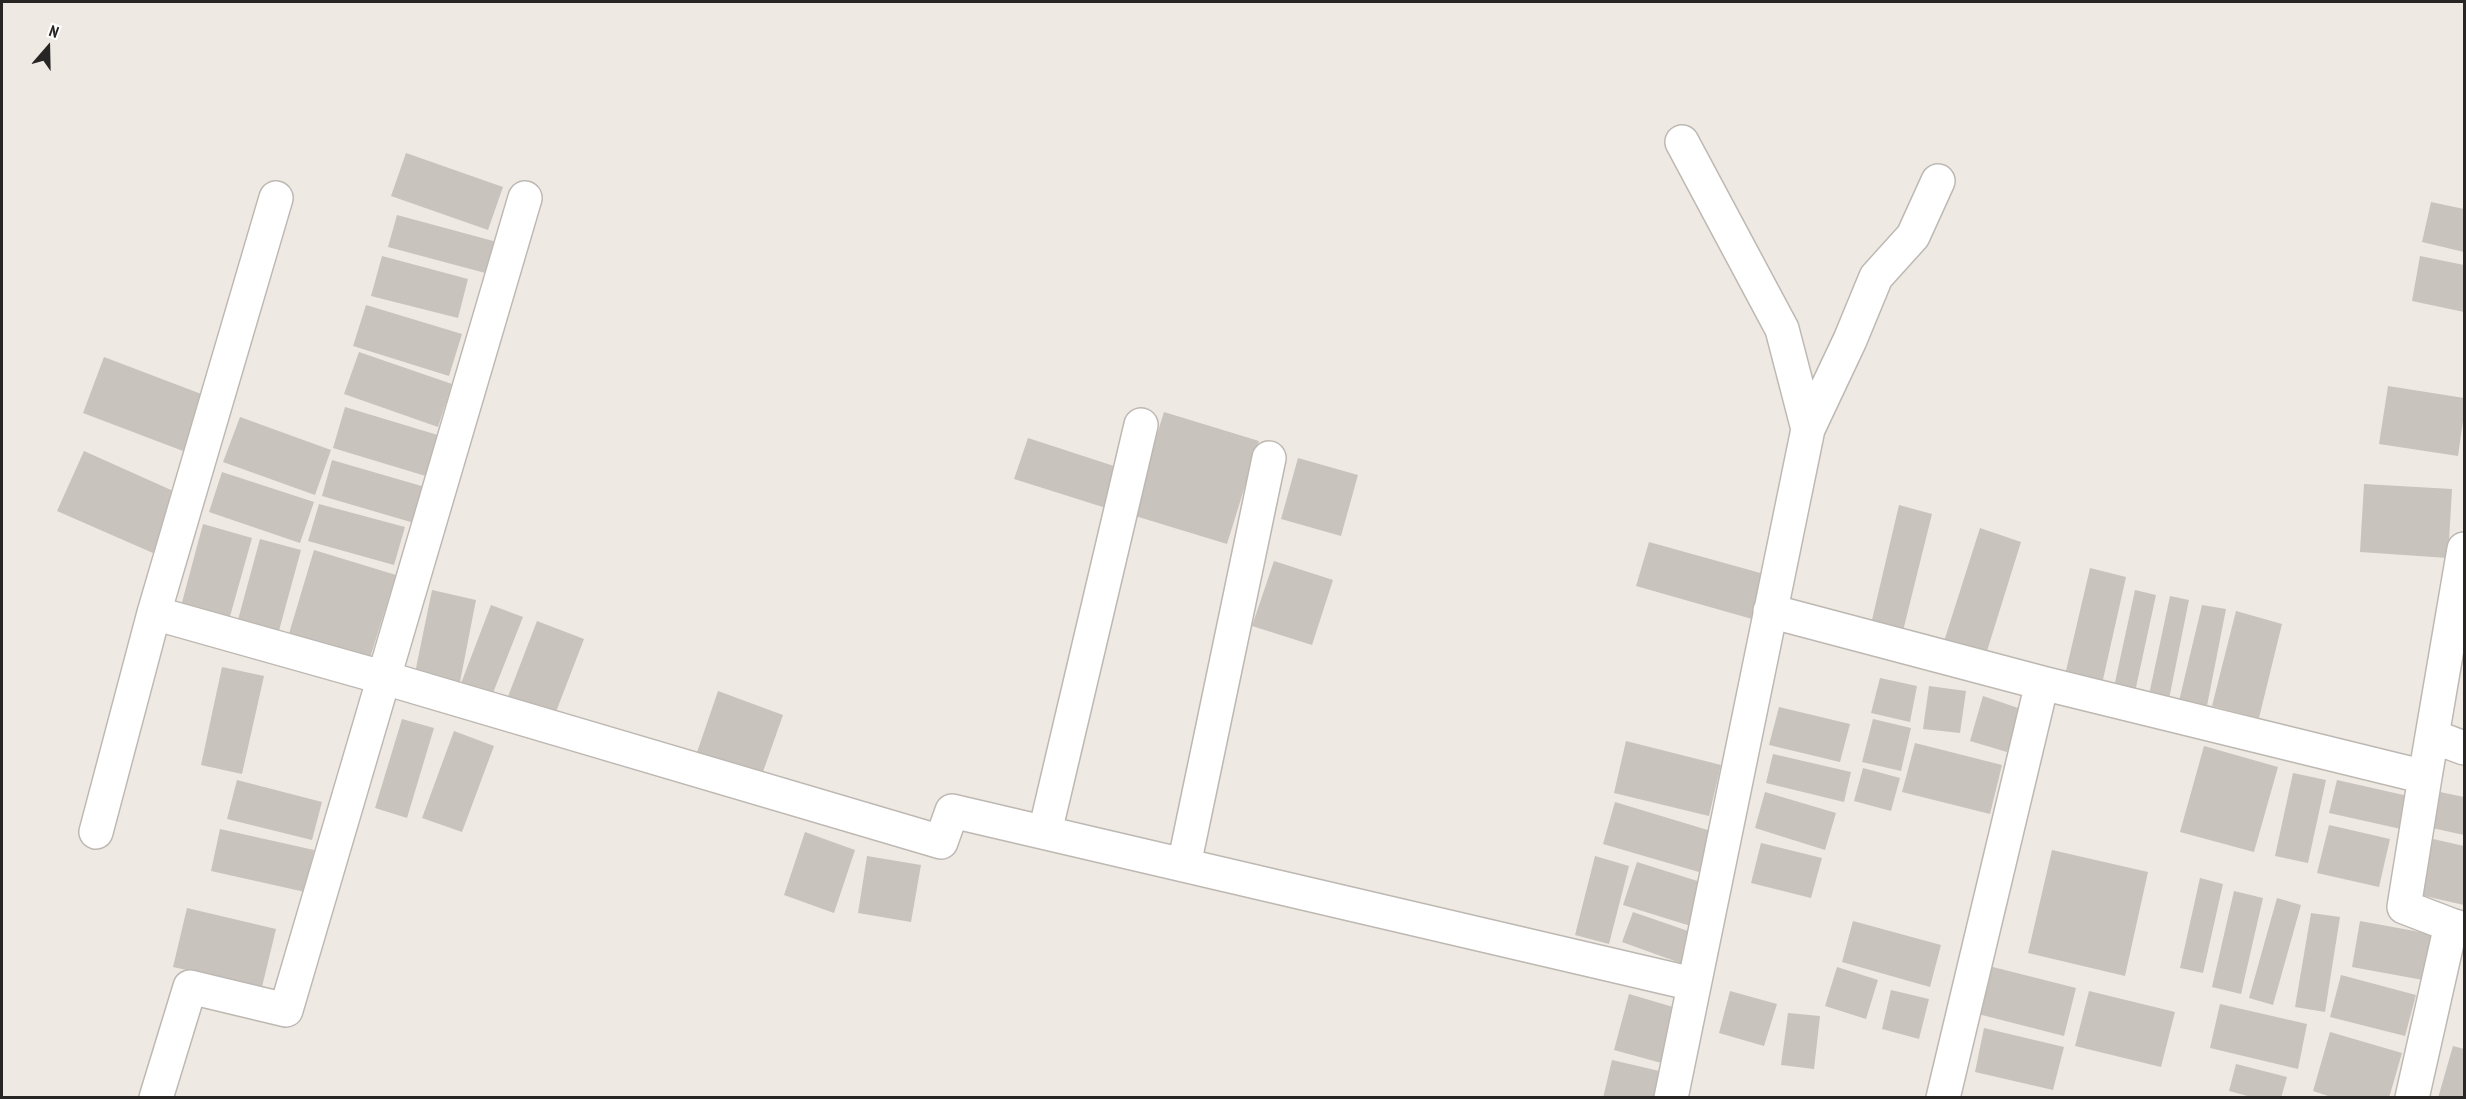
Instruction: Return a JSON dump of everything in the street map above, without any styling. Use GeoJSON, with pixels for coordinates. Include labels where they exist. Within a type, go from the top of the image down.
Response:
{"type":"FeatureCollection","features":[{"type":"Feature","properties":{"kind":"street"},"geometry":{"type":"LineString","coordinates":[[1682,142],[1782,329],[1808,429]]}},
{"type":"Feature","properties":{"kind":"street"},"geometry":{"type":"LineString","coordinates":[[1671,1098],[1808,429],[1850,340],[1876,277],[1913,236],[1938,181]]}},
{"type":"Feature","properties":{"kind":"street"},"geometry":{"type":"LineString","coordinates":[[96,832],[154,614],[276,198]]}},
{"type":"Feature","properties":{"kind":"street"},"geometry":{"type":"LineString","coordinates":[[156,1098],[190,987],[286,1010],[525,198]]}},
{"type":"Feature","properties":{"kind":"street"},"geometry":{"type":"LineString","coordinates":[[1045,832],[1141,425]]}},
{"type":"Feature","properties":{"kind":"street"},"geometry":{"type":"LineString","coordinates":[[1184,865],[1269,458]]}},
{"type":"Feature","properties":{"kind":"street"},"geometry":{"type":"LineString","coordinates":[[2412,1098],[2458,927],[2404,907],[2464,549]]}},
{"type":"Feature","properties":{"kind":"street"},"geometry":{"type":"LineString","coordinates":[[1770,611],[2042,683],[2425,777]]}},
{"type":"Feature","properties":{"kind":"street"},"geometry":{"type":"LineString","coordinates":[[154,614],[385,678],[941,842],[952,811],[1694,984]]}},
{"type":"Feature","properties":{"kind":"street"},"geometry":{"type":"LineString","coordinates":[[1943,1098],[2042,683]]}},
{"type":"Feature","properties":{"kind":"street"},"geometry":{"type":"LineString","coordinates":[[2432,735],[2464,748]]}},
{"type":"Feature","properties":{"kind":"building"},"geometry":{"type":"Polygon","coordinates":[[[406,153],[503,187],[488,230],[391,196],[406,153]]]}},
{"type":"Feature","properties":{"kind":"building"},"geometry":{"type":"Polygon","coordinates":[[[2431,202],[2464,209],[2464,252],[2422,242],[2431,202]]]}},
{"type":"Feature","properties":{"kind":"building"},"geometry":{"type":"Polygon","coordinates":[[[397,215],[497,242],[489,274],[388,247],[397,215]]]}},
{"type":"Feature","properties":{"kind":"building"},"geometry":{"type":"Polygon","coordinates":[[[382,256],[468,279],[458,318],[371,296],[382,256]]]}},
{"type":"Feature","properties":{"kind":"building"},"geometry":{"type":"Polygon","coordinates":[[[2420,256],[2464,265],[2464,312],[2412,301],[2420,256]]]}},
{"type":"Feature","properties":{"kind":"building"},"geometry":{"type":"Polygon","coordinates":[[[366,305],[462,334],[449,376],[353,346],[366,305]]]}},
{"type":"Feature","properties":{"kind":"building"},"geometry":{"type":"Polygon","coordinates":[[[359,352],[452,384],[438,427],[344,394],[359,352]]]}},
{"type":"Feature","properties":{"kind":"building"},"geometry":{"type":"Polygon","coordinates":[[[104,357],[204,395],[183,451],[83,413],[104,357]]]}},
{"type":"Feature","properties":{"kind":"building"},"geometry":{"type":"Polygon","coordinates":[[[2388,386],[2464,398],[2458,456],[2379,444],[2388,386]]]}},
{"type":"Feature","properties":{"kind":"building"},"geometry":{"type":"Polygon","coordinates":[[[345,407],[441,436],[429,477],[333,448],[345,407]]]}},
{"type":"Feature","properties":{"kind":"building"},"geometry":{"type":"Polygon","coordinates":[[[1164,412],[1259,441],[1227,544],[1132,515],[1164,412]]]}},
{"type":"Feature","properties":{"kind":"building"},"geometry":{"type":"Polygon","coordinates":[[[240,417],[331,450],[315,495],[223,462],[240,417]]]}},
{"type":"Feature","properties":{"kind":"building"},"geometry":{"type":"Polygon","coordinates":[[[1028,438],[1120,468],[1106,508],[1014,479],[1028,438]]]}},
{"type":"Feature","properties":{"kind":"building"},"geometry":{"type":"Polygon","coordinates":[[[84,451],[180,494],[153,553],[57,511],[84,451]]]}},
{"type":"Feature","properties":{"kind":"building"},"geometry":{"type":"Polygon","coordinates":[[[1298,458],[1358,475],[1341,536],[1281,519],[1298,458]]]}},
{"type":"Feature","properties":{"kind":"building"},"geometry":{"type":"Polygon","coordinates":[[[332,460],[425,487],[414,523],[322,496],[332,460]]]}},
{"type":"Feature","properties":{"kind":"building"},"geometry":{"type":"Polygon","coordinates":[[[222,472],[314,502],[300,543],[209,512],[222,472]]]}},
{"type":"Feature","properties":{"kind":"building"},"geometry":{"type":"Polygon","coordinates":[[[2364,484],[2452,489],[2448,558],[2360,552],[2364,484]]]}},
{"type":"Feature","properties":{"kind":"building"},"geometry":{"type":"Polygon","coordinates":[[[319,504],[405,527],[394,565],[308,541],[319,504]]]}},
{"type":"Feature","properties":{"kind":"building"},"geometry":{"type":"Polygon","coordinates":[[[1899,505],[1932,514],[1903,631],[1871,624],[1899,505]]]}},
{"type":"Feature","properties":{"kind":"building"},"geometry":{"type":"Polygon","coordinates":[[[203,524],[252,538],[229,620],[181,606],[203,524]]]}},
{"type":"Feature","properties":{"kind":"building"},"geometry":{"type":"Polygon","coordinates":[[[1980,528],[2021,542],[1982,667],[1940,654],[1980,528]]]}},
{"type":"Feature","properties":{"kind":"building"},"geometry":{"type":"Polygon","coordinates":[[[260,539],[301,550],[277,638],[236,627],[260,539]]]}},
{"type":"Feature","properties":{"kind":"building"},"geometry":{"type":"Polygon","coordinates":[[[1649,542],[1764,574],[1752,619],[1636,586],[1649,542]]]}},
{"type":"Feature","properties":{"kind":"building"},"geometry":{"type":"Polygon","coordinates":[[[314,550],[396,575],[369,661],[288,637],[314,550]]]}},
{"type":"Feature","properties":{"kind":"building"},"geometry":{"type":"Polygon","coordinates":[[[1274,561],[1333,580],[1312,645],[1252,626],[1274,561]]]}},
{"type":"Feature","properties":{"kind":"building"},"geometry":{"type":"Polygon","coordinates":[[[2090,568],[2126,577],[2102,684],[2065,675],[2090,568]]]}},
{"type":"Feature","properties":{"kind":"building"},"geometry":{"type":"Polygon","coordinates":[[[432,590],[476,600],[460,682],[415,673],[432,590]]]}},
{"type":"Feature","properties":{"kind":"building"},"geometry":{"type":"Polygon","coordinates":[[[2135,590],[2156,595],[2135,692],[2114,687],[2135,590]]]}},
{"type":"Feature","properties":{"kind":"building"},"geometry":{"type":"Polygon","coordinates":[[[2170,596],[2189,600],[2169,699],[2149,695],[2170,596]]]}},
{"type":"Feature","properties":{"kind":"building"},"geometry":{"type":"Polygon","coordinates":[[[491,605],[523,617],[491,698],[460,686],[491,605]]]}},
{"type":"Feature","properties":{"kind":"building"},"geometry":{"type":"Polygon","coordinates":[[[2202,605],[2226,609],[2206,711],[2179,701],[2202,605]]]}},
{"type":"Feature","properties":{"kind":"building"},"geometry":{"type":"Polygon","coordinates":[[[2236,611],[2282,624],[2259,718],[2212,706],[2236,611]]]}},
{"type":"Feature","properties":{"kind":"building"},"geometry":{"type":"Polygon","coordinates":[[[537,621],[584,639],[554,717],[507,699],[537,621]]]}},
{"type":"Feature","properties":{"kind":"building"},"geometry":{"type":"Polygon","coordinates":[[[222,667],[264,676],[242,774],[201,765],[222,667]]]}},
{"type":"Feature","properties":{"kind":"building"},"geometry":{"type":"Polygon","coordinates":[[[1880,678],[1917,686],[1910,722],[1871,713],[1880,678]]]}},
{"type":"Feature","properties":{"kind":"building"},"geometry":{"type":"Polygon","coordinates":[[[1929,686],[1966,691],[1960,733],[1923,729],[1929,686]]]}},
{"type":"Feature","properties":{"kind":"building"},"geometry":{"type":"Polygon","coordinates":[[[718,691],[783,715],[758,786],[693,764],[718,691]]]}},
{"type":"Feature","properties":{"kind":"building"},"geometry":{"type":"Polygon","coordinates":[[[1983,696],[2021,709],[2007,752],[1970,741],[1983,696]]]}},
{"type":"Feature","properties":{"kind":"building"},"geometry":{"type":"Polygon","coordinates":[[[1779,707],[1850,724],[1840,762],[1769,745],[1779,707]]]}},
{"type":"Feature","properties":{"kind":"building"},"geometry":{"type":"Polygon","coordinates":[[[402,719],[434,728],[407,818],[375,808],[402,719]]]}},
{"type":"Feature","properties":{"kind":"building"},"geometry":{"type":"Polygon","coordinates":[[[1873,719],[1911,728],[1901,771],[1862,762],[1873,719]]]}},
{"type":"Feature","properties":{"kind":"building"},"geometry":{"type":"Polygon","coordinates":[[[454,731],[494,746],[462,832],[422,818],[454,731]]]}},
{"type":"Feature","properties":{"kind":"building"},"geometry":{"type":"Polygon","coordinates":[[[1626,741],[1721,765],[1709,816],[1614,793],[1626,741]]]}},
{"type":"Feature","properties":{"kind":"building"},"geometry":{"type":"Polygon","coordinates":[[[1915,743],[2002,765],[1990,814],[1902,792],[1915,743]]]}},
{"type":"Feature","properties":{"kind":"building"},"geometry":{"type":"Polygon","coordinates":[[[2204,746],[2278,767],[2254,852],[2180,832],[2204,746]]]}},
{"type":"Feature","properties":{"kind":"building"},"geometry":{"type":"Polygon","coordinates":[[[1773,754],[1851,772],[1844,802],[1766,783],[1773,754]]]}},
{"type":"Feature","properties":{"kind":"building"},"geometry":{"type":"Polygon","coordinates":[[[1863,768],[1900,778],[1891,811],[1854,801],[1863,768]]]}},
{"type":"Feature","properties":{"kind":"building"},"geometry":{"type":"Polygon","coordinates":[[[2293,773],[2326,780],[2308,863],[2275,856],[2293,773]]]}},
{"type":"Feature","properties":{"kind":"building"},"geometry":{"type":"Polygon","coordinates":[[[237,780],[322,802],[312,840],[227,819],[237,780]]]}},
{"type":"Feature","properties":{"kind":"building"},"geometry":{"type":"Polygon","coordinates":[[[2337,780],[2408,796],[2401,829],[2329,813],[2337,780]]]}},
{"type":"Feature","properties":{"kind":"building"},"geometry":{"type":"Polygon","coordinates":[[[1765,792],[1836,813],[1825,850],[1755,828],[1765,792]]]}},
{"type":"Feature","properties":{"kind":"building"},"geometry":{"type":"Polygon","coordinates":[[[2440,792],[2464,797],[2464,835],[2432,828],[2440,792]]]}},
{"type":"Feature","properties":{"kind":"building"},"geometry":{"type":"Polygon","coordinates":[[[1615,802],[1711,831],[1699,872],[1603,844],[1615,802]]]}},
{"type":"Feature","properties":{"kind":"building"},"geometry":{"type":"Polygon","coordinates":[[[2329,825],[2390,839],[2379,887],[2317,873],[2329,825]]]}},
{"type":"Feature","properties":{"kind":"building"},"geometry":{"type":"Polygon","coordinates":[[[220,829],[314,850],[305,892],[211,871],[220,829]]]}},
{"type":"Feature","properties":{"kind":"building"},"geometry":{"type":"Polygon","coordinates":[[[805,832],[855,850],[834,913],[784,895],[805,832]]]}},
{"type":"Feature","properties":{"kind":"building"},"geometry":{"type":"Polygon","coordinates":[[[2433,839],[2464,846],[2464,905],[2420,895],[2433,839]]]}},
{"type":"Feature","properties":{"kind":"building"},"geometry":{"type":"Polygon","coordinates":[[[1761,843],[1822,858],[1811,898],[1751,883],[1761,843]]]}},
{"type":"Feature","properties":{"kind":"building"},"geometry":{"type":"Polygon","coordinates":[[[2052,850],[2148,872],[2125,976],[2028,953],[2052,850]]]}},
{"type":"Feature","properties":{"kind":"building"},"geometry":{"type":"Polygon","coordinates":[[[867,856],[921,865],[911,922],[858,913],[867,856]]]}},
{"type":"Feature","properties":{"kind":"building"},"geometry":{"type":"Polygon","coordinates":[[[1595,856],[1629,866],[1609,944],[1575,935],[1595,856]]]}},
{"type":"Feature","properties":{"kind":"building"},"geometry":{"type":"Polygon","coordinates":[[[1637,862],[1707,884],[1694,927],[1623,905],[1637,862]]]}},
{"type":"Feature","properties":{"kind":"building"},"geometry":{"type":"Polygon","coordinates":[[[2200,878],[2223,884],[2203,973],[2180,968],[2200,878]]]}},
{"type":"Feature","properties":{"kind":"building"},"geometry":{"type":"Polygon","coordinates":[[[2234,891],[2263,898],[2241,994],[2212,987],[2234,891]]]}},
{"type":"Feature","properties":{"kind":"building"},"geometry":{"type":"Polygon","coordinates":[[[2277,898],[2301,905],[2273,1005],[2249,998],[2277,898]]]}},
{"type":"Feature","properties":{"kind":"building"},"geometry":{"type":"Polygon","coordinates":[[[187,908],[276,929],[262,987],[173,967],[187,908]]]}},
{"type":"Feature","properties":{"kind":"building"},"geometry":{"type":"Polygon","coordinates":[[[1633,912],[1694,933],[1683,964],[1622,942],[1633,912]]]}},
{"type":"Feature","properties":{"kind":"building"},"geometry":{"type":"Polygon","coordinates":[[[2311,913],[2340,917],[2325,1012],[2295,1007],[2311,913]]]}},
{"type":"Feature","properties":{"kind":"building"},"geometry":{"type":"Polygon","coordinates":[[[1853,921],[1941,945],[1930,987],[1842,962],[1853,921]]]}},
{"type":"Feature","properties":{"kind":"building"},"geometry":{"type":"Polygon","coordinates":[[[2360,921],[2431,934],[2423,980],[2352,967],[2360,921]]]}},
{"type":"Feature","properties":{"kind":"building"},"geometry":{"type":"Polygon","coordinates":[[[1989,966],[2076,988],[2064,1036],[1978,1014],[1989,966]]]}},
{"type":"Feature","properties":{"kind":"building"},"geometry":{"type":"Polygon","coordinates":[[[1837,967],[1878,980],[1866,1019],[1825,1006],[1837,967]]]}},
{"type":"Feature","properties":{"kind":"building"},"geometry":{"type":"Polygon","coordinates":[[[2341,975],[2416,995],[2405,1036],[2330,1017],[2341,975]]]}},
{"type":"Feature","properties":{"kind":"building"},"geometry":{"type":"Polygon","coordinates":[[[1891,990],[1929,999],[1919,1039],[1882,1029],[1891,990]]]}},
{"type":"Feature","properties":{"kind":"building"},"geometry":{"type":"Polygon","coordinates":[[[1730,991],[1777,1004],[1764,1046],[1719,1033],[1730,991]]]}},
{"type":"Feature","properties":{"kind":"building"},"geometry":{"type":"Polygon","coordinates":[[[2089,991],[2175,1012],[2161,1067],[2075,1046],[2089,991]]]}},
{"type":"Feature","properties":{"kind":"building"},"geometry":{"type":"Polygon","coordinates":[[[1629,994],[1680,1009],[1665,1064],[1614,1050],[1629,994]]]}},
{"type":"Feature","properties":{"kind":"building"},"geometry":{"type":"Polygon","coordinates":[[[2220,1004],[2307,1024],[2298,1069],[2210,1048],[2220,1004]]]}},
{"type":"Feature","properties":{"kind":"building"},"geometry":{"type":"Polygon","coordinates":[[[1788,1013],[1820,1016],[1814,1069],[1781,1065],[1788,1013]]]}},
{"type":"Feature","properties":{"kind":"building"},"geometry":{"type":"Polygon","coordinates":[[[1984,1028],[2064,1047],[2053,1090],[1975,1072],[1984,1028]]]}},
{"type":"Feature","properties":{"kind":"building"},"geometry":{"type":"Polygon","coordinates":[[[2330,1032],[2402,1053],[2389,1098],[2334,1098],[2313,1091],[2330,1032]]]}},
{"type":"Feature","properties":{"kind":"building"},"geometry":{"type":"Polygon","coordinates":[[[2453,1046],[2464,1049],[2464,1098],[2438,1098],[2453,1046]]]}},
{"type":"Feature","properties":{"kind":"building"},"geometry":{"type":"Polygon","coordinates":[[[1612,1060],[1668,1073],[1663,1098],[1603,1098],[1612,1060]]]}},
{"type":"Feature","properties":{"kind":"building"},"geometry":{"type":"Polygon","coordinates":[[[2236,1064],[2287,1077],[2281,1098],[2255,1098],[2229,1091],[2236,1064]]]}}]}
